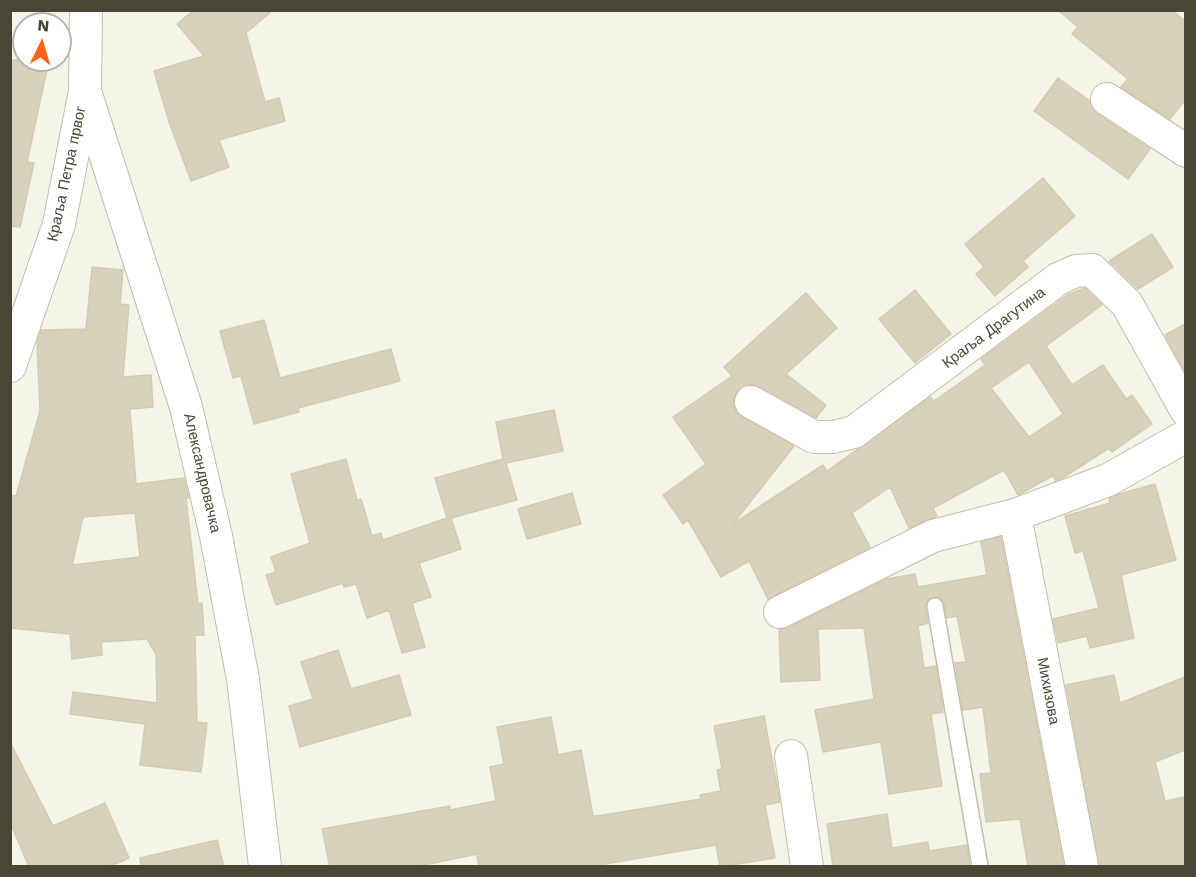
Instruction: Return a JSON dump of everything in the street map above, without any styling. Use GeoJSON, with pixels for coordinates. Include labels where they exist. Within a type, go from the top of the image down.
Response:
{"type":"FeatureCollection","features":[{"type":"Feature","properties":{"kind":"street","name":"Краља Петра првог"},"geometry":{"type":"LineString","coordinates":[[10,366],[59,224],[85,91],[86,10]]}},
{"type":"Feature","properties":{"kind":"street","name":"Александровачка"},"geometry":{"type":"LineString","coordinates":[[85,91],[186,408],[216,536],[243,679],[265,867]]}},
{"type":"Feature","properties":{"kind":"street"},"geometry":{"type":"LineString","coordinates":[[1107,99],[1185,151]]}},
{"type":"Feature","properties":{"kind":"street","name":"Краља Драгутина"},"geometry":{"type":"LineString","coordinates":[[751,402],[814,436],[833,437],[854,432],[1058,279],[1076,271],[1092,270],[1127,304],[1185,410]]}},
{"type":"Feature","properties":{"kind":"street"},"geometry":{"type":"LineString","coordinates":[[780,612],[933,536],[1015,515],[1108,480],[1185,436]]}},
{"type":"Feature","properties":{"kind":"street","name":"Михизова"},"geometry":{"type":"LineString","coordinates":[[1015,515],[1082,867]]}},
{"type":"Feature","properties":{"kind":"street"},"geometry":{"type":"LineString","coordinates":[[791,756],[807,867]]}},
{"type":"Feature","properties":{"kind":"lane"},"geometry":{"type":"LineString","coordinates":[[935,606],[980,867]]}},
{"type":"Feature","properties":{"kind":"building"},"geometry":{"type":"Polygon","coordinates":[[[194,10],[273,10],[246,33],[265,102],[279,98],[285,121],[219,140],[229,167],[191,181],[169,122],[154,71],[204,56],[177,24],[194,10]]]}},
{"type":"Feature","properties":{"kind":"building"},"geometry":{"type":"Polygon","coordinates":[[[1058,10],[1172,10],[1185,21],[1185,100],[1170,119],[1121,87],[1128,79],[1072,34],[1078,27],[1058,10]]]}},
{"type":"Feature","properties":{"kind":"building"},"geometry":{"type":"Polygon","coordinates":[[[10,60],[12,60],[12,72],[46,72],[27,162],[34,163],[20,227],[10,226],[10,60]]]}},
{"type":"Feature","properties":{"kind":"building"},"geometry":{"type":"Polygon","coordinates":[[[1058,78],[1090,101],[1097,114],[1150,149],[1128,179],[1034,111],[1058,78]]]}},
{"type":"Feature","properties":{"kind":"building"},"geometry":{"type":"Polygon","coordinates":[[[1043,178],[1075,216],[1023,261],[1028,267],[995,296],[976,274],[984,267],[965,244],[1043,178]]]}},
{"type":"Feature","properties":{"kind":"building"},"geometry":{"type":"Polygon","coordinates":[[[1152,234],[1173,267],[1138,289],[1109,261],[1152,234]]]}},
{"type":"Feature","properties":{"kind":"building"},"geometry":{"type":"Polygon","coordinates":[[[92,267],[123,270],[120,304],[129,305],[123,377],[151,375],[153,407],[130,409],[136,484],[184,478],[189,498],[186,498],[198,604],[202,603],[204,635],[195,635],[197,722],[207,723],[201,772],[140,765],[145,724],[70,714],[73,692],[157,703],[156,654],[147,639],[101,642],[102,655],[72,659],[70,634],[10,628],[10,495],[16,496],[40,411],[37,342],[41,330],[86,329],[92,267]],[[135,513],[83,517],[72,565],[140,557],[135,513]]]}},
{"type":"Feature","properties":{"kind":"building"},"geometry":{"type":"Polygon","coordinates":[[[1085,288],[1102,305],[1046,346],[1072,385],[1103,365],[1126,399],[1132,395],[1152,424],[1112,452],[1109,448],[1064,477],[1055,481],[1054,475],[1018,495],[1004,470],[933,508],[937,516],[909,528],[890,487],[852,513],[870,547],[768,599],[749,561],[721,577],[688,520],[683,524],[663,495],[706,464],[673,417],[732,376],[724,367],[806,293],[837,328],[786,374],[826,405],[816,418],[759,386],[750,384],[742,386],[736,393],[733,403],[736,412],[794,446],[733,524],[823,465],[827,471],[930,397],[934,401],[985,365],[981,359],[1067,295],[1085,288]],[[1029,362],[991,388],[1029,437],[1063,414],[1029,362]]]}},
{"type":"Feature","properties":{"kind":"building"},"geometry":{"type":"Polygon","coordinates":[[[915,290],[951,334],[915,363],[879,319],[915,290]]]}},
{"type":"Feature","properties":{"kind":"building"},"geometry":{"type":"Polygon","coordinates":[[[264,320],[280,378],[391,349],[400,381],[298,408],[299,412],[254,424],[241,376],[233,378],[220,331],[264,320]]]}},
{"type":"Feature","properties":{"kind":"building"},"geometry":{"type":"Polygon","coordinates":[[[1185,324],[1185,372],[1165,335],[1185,324]]]}},
{"type":"Feature","properties":{"kind":"building"},"geometry":{"type":"Polygon","coordinates":[[[554,410],[563,451],[506,463],[517,500],[451,518],[461,549],[419,563],[431,597],[412,603],[425,647],[402,653],[389,610],[367,618],[356,584],[344,587],[343,583],[276,605],[266,575],[276,572],[271,557],[310,543],[291,474],[346,459],[357,500],[361,499],[372,536],[381,533],[383,540],[447,518],[435,478],[503,459],[496,422],[554,410]]]}},
{"type":"Feature","properties":{"kind":"building"},"geometry":{"type":"Polygon","coordinates":[[[1155,484],[1176,560],[1121,575],[1134,638],[1090,648],[1087,636],[1058,643],[1053,619],[1099,608],[1083,551],[1075,553],[1065,516],[1110,503],[1109,499],[1119,494],[1155,484]]]}},
{"type":"Feature","properties":{"kind":"building"},"geometry":{"type":"Polygon","coordinates":[[[572,493],[581,524],[527,539],[518,509],[572,493]]]}},
{"type":"Feature","properties":{"kind":"building"},"geometry":{"type":"Polygon","coordinates":[[[1001,537],[1064,867],[1028,867],[1020,819],[986,822],[980,774],[991,773],[983,707],[963,710],[955,663],[966,662],[957,616],[947,618],[944,604],[939,597],[928,599],[925,607],[928,623],[918,626],[924,668],[936,666],[943,712],[931,714],[942,786],[889,794],[881,742],[823,752],[815,710],[874,699],[864,628],[818,629],[820,680],[781,682],[779,630],[788,628],[887,579],[915,574],[918,587],[987,575],[981,542],[1001,537]]]}},
{"type":"Feature","properties":{"kind":"building"},"geometry":{"type":"Polygon","coordinates":[[[338,650],[351,689],[399,675],[411,715],[300,747],[289,706],[313,699],[301,662],[338,650]]]}},
{"type":"Feature","properties":{"kind":"building"},"geometry":{"type":"Polygon","coordinates":[[[1114,675],[1120,703],[1185,677],[1185,750],[1155,762],[1165,801],[1185,797],[1185,867],[1099,867],[1066,685],[1114,675]]]}},
{"type":"Feature","properties":{"kind":"building"},"geometry":{"type":"Polygon","coordinates":[[[764,716],[780,802],[765,805],[775,858],[720,867],[716,845],[605,864],[605,867],[479,867],[477,854],[415,867],[330,867],[322,829],[450,806],[450,810],[496,801],[490,767],[504,764],[497,727],[551,717],[558,755],[581,750],[593,816],[598,816],[701,799],[700,795],[721,791],[717,770],[722,769],[714,726],[764,716]]]}},
{"type":"Feature","properties":{"kind":"building"},"geometry":{"type":"Polygon","coordinates":[[[10,742],[53,826],[105,803],[129,858],[108,867],[29,867],[10,822],[10,742]]]}},
{"type":"Feature","properties":{"kind":"building"},"geometry":{"type":"Polygon","coordinates":[[[887,814],[892,848],[928,842],[929,851],[967,845],[970,867],[833,867],[827,824],[887,814]]]}},
{"type":"Feature","properties":{"kind":"building"},"geometry":{"type":"Polygon","coordinates":[[[217,840],[224,867],[141,867],[140,858],[217,840]]]}}]}
